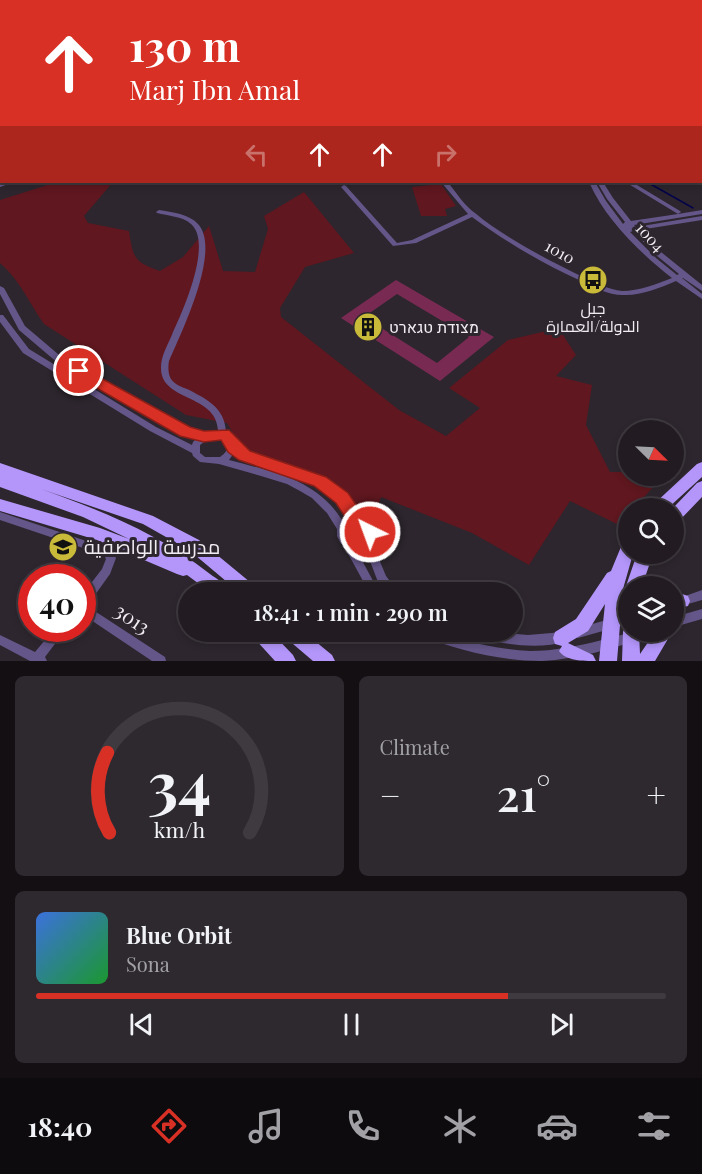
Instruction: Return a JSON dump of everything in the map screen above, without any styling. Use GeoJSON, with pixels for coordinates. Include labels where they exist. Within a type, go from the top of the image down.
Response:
{"type":"FeatureCollection","features":[{"type":"Feature","properties":{"kind":"highway"},"geometry":{"type":"LineString","coordinates":[[670,498],[702,468]]}},
{"type":"Feature","properties":{"kind":"highway"},"geometry":{"type":"LineString","coordinates":[[0,469],[148,520],[194,545],[238,582]]}},
{"type":"Feature","properties":{"kind":"highway"},"geometry":{"type":"LineString","coordinates":[[0,481],[85,512],[160,546],[209,582]]}},
{"type":"Feature","properties":{"kind":"highway"},"geometry":{"type":"LineString","coordinates":[[684,506],[702,487]]}},
{"type":"Feature","properties":{"kind":"highway"},"geometry":{"type":"LineString","coordinates":[[0,505],[100,534],[204,578]]}},
{"type":"Feature","properties":{"kind":"highway"},"geometry":{"type":"LineString","coordinates":[[587,661],[565,644],[603,596],[620,564]]}},
{"type":"Feature","properties":{"kind":"highway"},"geometry":{"type":"LineString","coordinates":[[608,661],[614,590],[622,564]]}},
{"type":"Feature","properties":{"kind":"highway"},"geometry":{"type":"LineString","coordinates":[[269,642],[287,661]]}},
{"type":"Feature","properties":{"kind":"highway"},"geometry":{"type":"LineString","coordinates":[[304,642],[326,661]]}},
{"type":"Feature","properties":{"kind":"highway"},"geometry":{"type":"LineString","coordinates":[[631,661],[634,642]]}},
{"type":"Feature","properties":{"kind":"highway"},"geometry":{"type":"LineString","coordinates":[[645,661],[657,642]]}},
{"type":"Feature","properties":{"kind":"street","name":"1010"},"geometry":{"type":"LineString","coordinates":[[445,183],[472,215],[504,236],[586,281],[616,292],[626,292],[680,277]]}},
{"type":"Feature","properties":{"kind":"street","name":"1004"},"geometry":{"type":"LineString","coordinates":[[593,183],[643,252],[702,289]]}},
{"type":"Feature","properties":{"kind":"street","name":"1004"},"geometry":{"type":"LineString","coordinates":[[601,183],[625,217],[627,227],[702,297]]}},
{"type":"Feature","properties":{"kind":"street"},"geometry":{"type":"LineString","coordinates":[[631,183],[678,212]]}},
{"type":"Feature","properties":{"kind":"street"},"geometry":{"type":"LineString","coordinates":[[344,187],[395,245],[414,242],[472,215]]}},
{"type":"Feature","properties":{"kind":"street"},"geometry":{"type":"LineString","coordinates":[[159,212],[182,217],[196,224],[202,234],[203,260],[165,361],[164,372],[167,381],[173,386],[216,410],[223,425],[222,434]]}},
{"type":"Feature","properties":{"kind":"street"},"geometry":{"type":"LineString","coordinates":[[625,217],[648,224],[702,212]]}},
{"type":"Feature","properties":{"kind":"street"},"geometry":{"type":"LineString","coordinates":[[627,227],[702,218]]}},
{"type":"Feature","properties":{"kind":"street"},"geometry":{"type":"LineString","coordinates":[[643,242],[648,224]]}},
{"type":"Feature","properties":{"kind":"street"},"geometry":{"type":"LineString","coordinates":[[0,288],[22,328],[62,362],[185,432],[204,436],[222,434],[232,440],[233,447],[230,454],[219,461]]}},
{"type":"Feature","properties":{"kind":"street"},"geometry":{"type":"LineString","coordinates":[[0,317],[26,351],[153,429],[196,452],[203,460],[219,461],[286,481],[310,492],[326,505],[342,528],[342,538],[348,544],[369,582]]}},
{"type":"Feature","properties":{"kind":"street"},"geometry":{"type":"LineString","coordinates":[[196,452],[196,444],[204,436]]}},
{"type":"Feature","properties":{"kind":"street"},"geometry":{"type":"LineString","coordinates":[[233,447],[244,456],[320,482],[342,498],[357,520],[369,528],[367,541],[384,582]]}},
{"type":"Feature","properties":{"kind":"street"},"geometry":{"type":"LineString","coordinates":[[0,516],[107,552],[111,558],[106,571],[96,586]]}},
{"type":"Feature","properties":{"kind":"street"},"geometry":{"type":"LineString","coordinates":[[342,528],[349,521],[357,520]]}},
{"type":"Feature","properties":{"kind":"street"},"geometry":{"type":"LineString","coordinates":[[348,544],[358,545],[367,541]]}},
{"type":"Feature","properties":{"kind":"street"},"geometry":{"type":"LineString","coordinates":[[684,608],[702,595]]}},
{"type":"Feature","properties":{"kind":"street"},"geometry":{"type":"LineString","coordinates":[[684,615],[702,614]]}},
{"type":"Feature","properties":{"kind":"street","name":"3013"},"geometry":{"type":"LineString","coordinates":[[96,616],[161,661]]}},
{"type":"Feature","properties":{"kind":"street"},"geometry":{"type":"LineString","coordinates":[[461,642],[499,652],[529,656],[618,623]]}},
{"type":"Feature","properties":{"kind":"street"},"geometry":{"type":"LineString","coordinates":[[0,640],[38,660],[52,642]]}},
{"type":"Feature","properties":{"kind":"street"},"geometry":{"type":"LineString","coordinates":[[523,642],[565,644],[610,643],[618,640]]}},
{"type":"Feature","properties":{"kind":"shaded area"},"geometry":{"type":"Polygon","coordinates":[[[54,183],[112,183],[84,216],[88,223],[129,231],[134,253],[140,262],[160,271],[183,257],[209,226],[223,271],[255,272],[268,229],[264,216],[304,192],[354,253],[305,267],[280,308],[281,317],[399,410],[446,436],[480,408],[449,388],[508,340],[555,329],[561,332],[576,355],[556,376],[592,385],[586,425],[610,472],[618,472],[618,486],[654,486],[643,498],[618,498],[618,525],[570,501],[529,565],[472,533],[381,497],[372,523],[357,518],[340,494],[328,483],[242,448],[227,423],[186,415],[44,324],[19,284],[0,263],[0,200],[54,183]]]}},
{"type":"Feature","properties":{"kind":"shaded area"},"geometry":{"type":"Polygon","coordinates":[[[441,184],[456,206],[445,209],[447,216],[421,216],[412,187],[441,184]]]}},
{"type":"Feature","properties":{"kind":"building","name":"מצודת טגארט"},"geometry":{"type":"Polygon","coordinates":[[[396,280],[494,337],[440,381],[341,318],[396,280]],[[397,294],[364,317],[437,363],[469,337],[397,294]]]}},
{"type":"Feature","properties":{"kind":"waterway"},"geometry":{"type":"LineString","coordinates":[[649,183],[693,208]]}},
{"type":"Feature","properties":{"kind":"place","name":"جبل الدولة/العمارة"},"geometry":{"type":"Point","coordinates":[593,280]}},
{"type":"Feature","properties":{"kind":"place","name":"מצודת טגארט"},"geometry":{"type":"Point","coordinates":[368,327]}},
{"type":"Feature","properties":{"kind":"place","name":"مدرسة الواصفية"},"geometry":{"type":"Point","coordinates":[63,547]}},
{"type":"Feature","properties":{"kind":"route"},"geometry":{"type":"LineString","coordinates":[[79,371],[185,432],[204,436],[223,434],[232,440],[233,447],[244,456],[320,482],[342,498],[357,520],[363,522],[370,532]]}}]}
